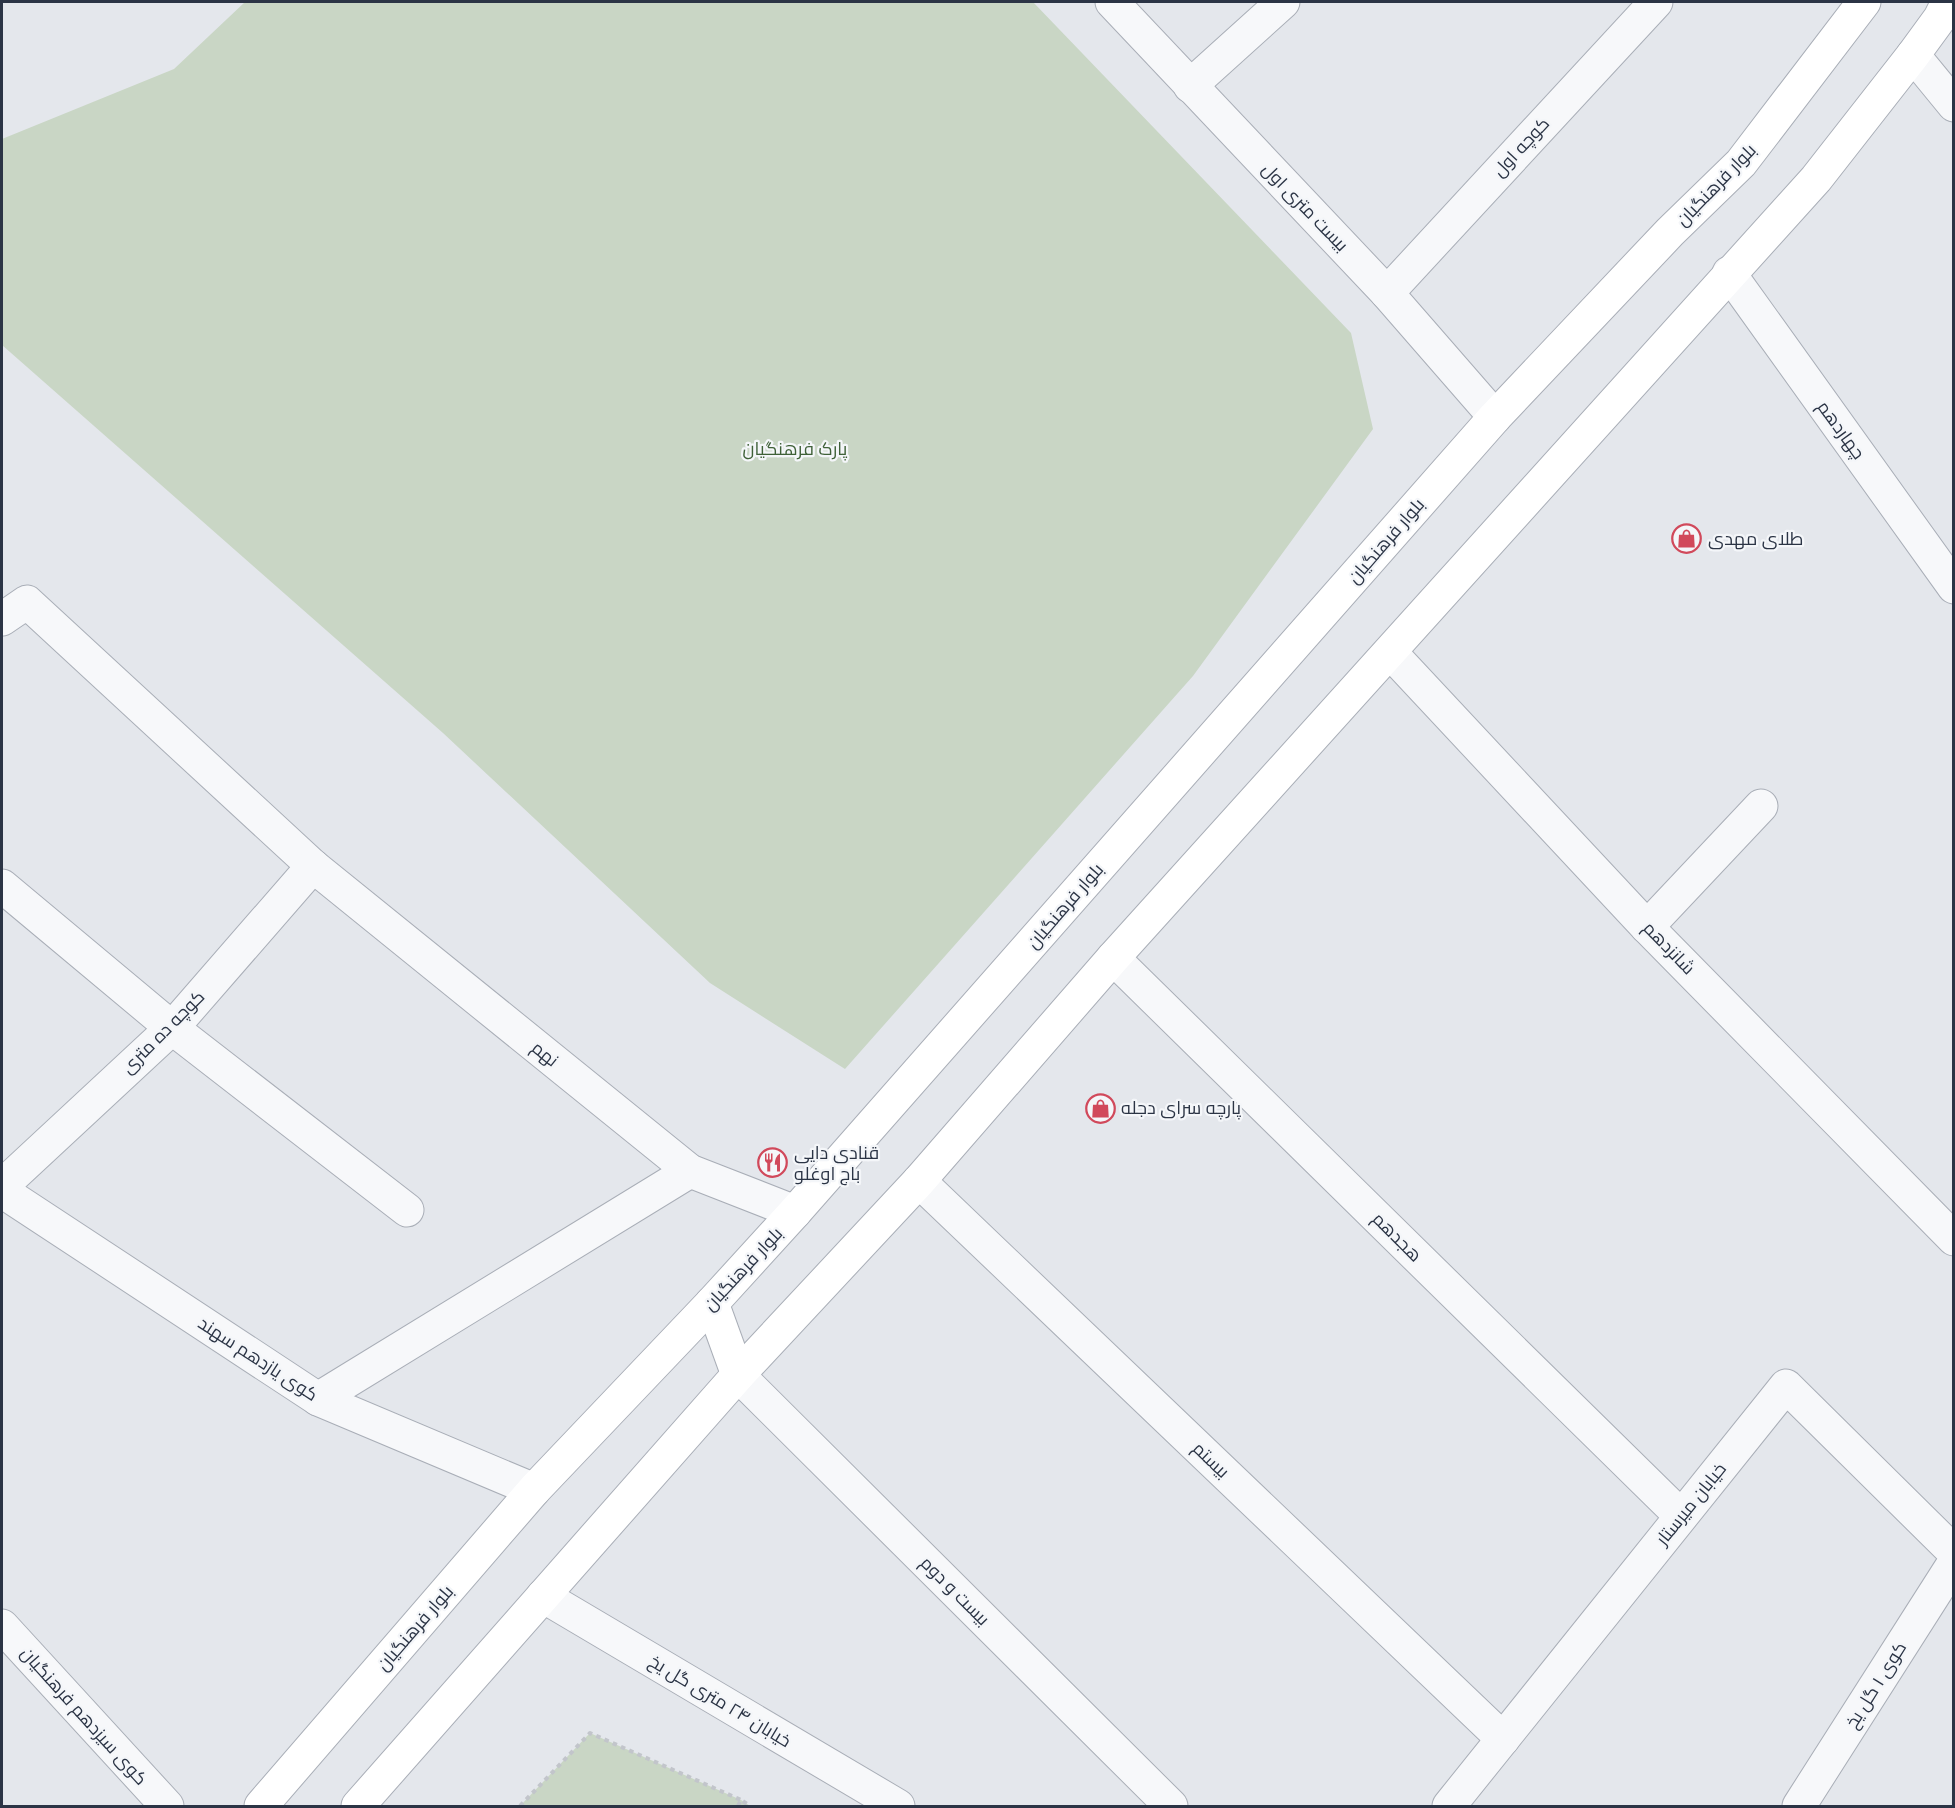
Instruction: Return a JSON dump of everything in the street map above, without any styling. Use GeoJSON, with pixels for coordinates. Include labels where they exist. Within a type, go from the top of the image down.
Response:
{"type":"FeatureCollection","features":[{"type":"Feature","properties":{"kind":"main road","name":"بلوار فرهنگیان"},"geometry":{"type":"LineString","coordinates":[[261,1806],[534,1490],[795,1212],[1495,417],[1670,232],[1741,163],[1864,2]]}},
{"type":"Feature","properties":{"kind":"main road"},"geometry":{"type":"LineString","coordinates":[[358,1806],[738,1375],[918,1180],[1113,958],[1816,179],[1913,55],[1940,18],[1948,2]]}},
{"type":"Feature","properties":{"kind":"main road"},"geometry":{"type":"LineString","coordinates":[[712,1303],[738,1375]]}},
{"type":"Feature","properties":{"kind":"street","name":"بیست متری اول"},"geometry":{"type":"LineString","coordinates":[[1112,2],[1387,293],[1495,417]]}},
{"type":"Feature","properties":{"kind":"street"},"geometry":{"type":"LineString","coordinates":[[1190,86],[1283,2]]}},
{"type":"Feature","properties":{"kind":"street","name":"کوچه اول"},"geometry":{"type":"LineString","coordinates":[[1387,293],[1656,2]]}},
{"type":"Feature","properties":{"kind":"street"},"geometry":{"type":"LineString","coordinates":[[1913,55],[1953,105]]}},
{"type":"Feature","properties":{"kind":"street","name":"چهاردهم"},"geometry":{"type":"LineString","coordinates":[[1729,273],[1953,587]]}},
{"type":"Feature","properties":{"kind":"street","name":"نهم"},"geometry":{"type":"LineString","coordinates":[[2,619],[27,602],[313,866],[690,1171],[795,1212]]}},
{"type":"Feature","properties":{"kind":"street","name":"شانزدهم"},"geometry":{"type":"LineString","coordinates":[[1390,652],[1647,927],[1953,1239]]}},
{"type":"Feature","properties":{"kind":"street"},"geometry":{"type":"LineString","coordinates":[[1647,927],[1761,806]]}},
{"type":"Feature","properties":{"kind":"street","name":"کوچه ده متری"},"geometry":{"type":"LineString","coordinates":[[2,1186],[172,1028],[313,866]]}},
{"type":"Feature","properties":{"kind":"street"},"geometry":{"type":"LineString","coordinates":[[2,886],[172,1028],[407,1210]]}},
{"type":"Feature","properties":{"kind":"street","name":"هجدهم"},"geometry":{"type":"LineString","coordinates":[[1113,958],[1680,1516]]}},
{"type":"Feature","properties":{"kind":"street"},"geometry":{"type":"LineString","coordinates":[[318,1399],[690,1171]]}},
{"type":"Feature","properties":{"kind":"street","name":"بیستم"},"geometry":{"type":"LineString","coordinates":[[918,1180],[1503,1739]]}},
{"type":"Feature","properties":{"kind":"street","name":"کوی یازدهم سهند"},"geometry":{"type":"LineString","coordinates":[[2,1191],[318,1399],[534,1490]]}},
{"type":"Feature","properties":{"kind":"street","name":"بیست و دوم"},"geometry":{"type":"LineString","coordinates":[[738,1375],[1171,1806]]}},
{"type":"Feature","properties":{"kind":"street","name":"خیابان میرستار"},"geometry":{"type":"LineString","coordinates":[[1449,1806],[1786,1386],[1953,1552]]}},
{"type":"Feature","properties":{"kind":"street","name":"کوی ۱ گل یخ"},"geometry":{"type":"LineString","coordinates":[[1799,1806],[1953,1563]]}},
{"type":"Feature","properties":{"kind":"street","name":"خیابان ۲۴ متری گل یخ"},"geometry":{"type":"LineString","coordinates":[[543,1596],[898,1806]]}},
{"type":"Feature","properties":{"kind":"street","name":"کوی سیزدهم فرهنگیان"},"geometry":{"type":"LineString","coordinates":[[2,1626],[167,1806]]}},
{"type":"Feature","properties":{"kind":"path"},"geometry":{"type":"LineString","coordinates":[[520,1806],[590,1733],[750,1806]]}},
{"type":"Feature","properties":{"kind":"path"},"geometry":{"type":"LineString","coordinates":[[738,1806],[741,1800]]}},
{"type":"Feature","properties":{"kind":"green space","name":"پارک فرهنگیان"},"geometry":{"type":"Polygon","coordinates":[[[245,2],[1033,2],[1351,333],[1373,429],[1193,676],[845,1069],[710,983],[443,733],[2,345],[2,139],[174,69],[245,2]]]}},
{"type":"Feature","properties":{"kind":"green space"},"geometry":{"type":"Polygon","coordinates":[[[590,1733],[741,1800],[750,1806],[520,1806],[590,1733]]]}},
{"type":"Feature","properties":{"kind":"place","name":"طلای مهدی"},"geometry":{"type":"Point","coordinates":[1687,539]}},
{"type":"Feature","properties":{"kind":"place","name":"پارچه سرای دجله"},"geometry":{"type":"Point","coordinates":[1100,1108]}},
{"type":"Feature","properties":{"kind":"place","name":"قنادی دایی باج اوغلو"},"geometry":{"type":"Point","coordinates":[773,1163]}}]}
